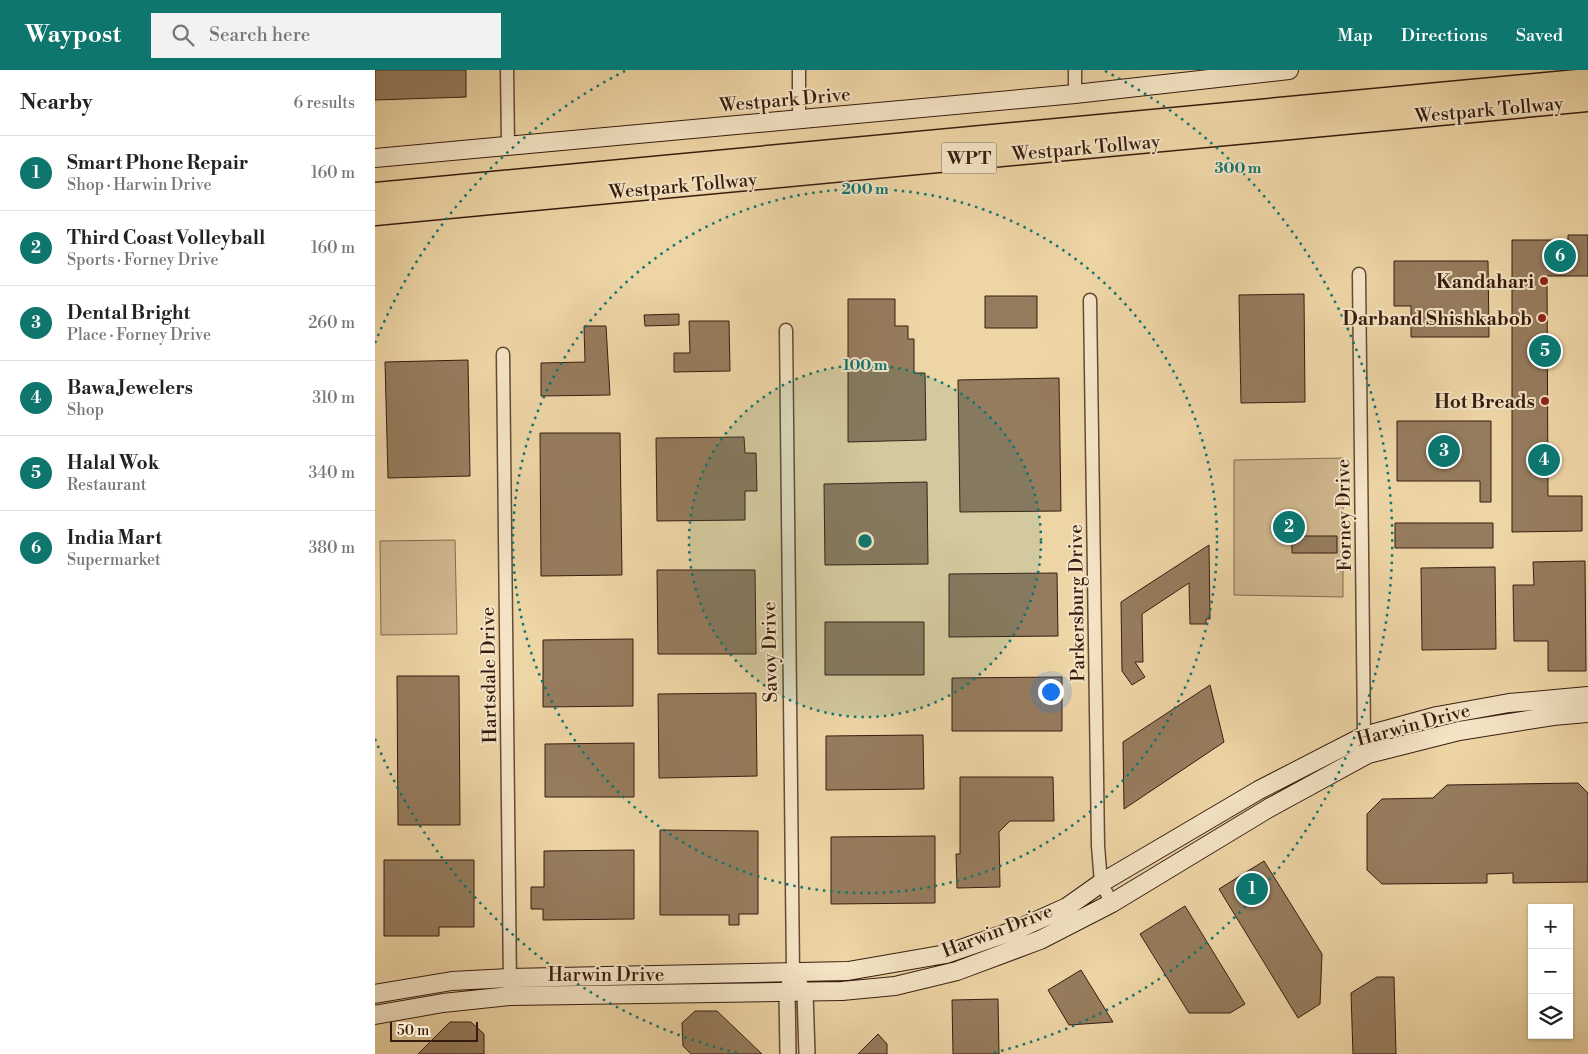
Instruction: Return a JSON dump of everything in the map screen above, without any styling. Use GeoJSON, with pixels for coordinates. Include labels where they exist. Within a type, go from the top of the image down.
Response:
{"type":"FeatureCollection","features":[{"type":"Feature","properties":{"kind":"highway","name":"Westpark Tollway"},"geometry":{"type":"LineString","coordinates":[[375,214],[1562,93],[1588,80]]}},
{"type":"Feature","properties":{"kind":"highway","name":"Westpark Tollway"},"geometry":{"type":"LineString","coordinates":[[375,194],[1562,93],[1588,100]]}},
{"type":"Feature","properties":{"kind":"main road","name":"Westpark Drive"},"geometry":{"type":"LineString","coordinates":[[375,158],[1075,94],[1289,70]]}},
{"type":"Feature","properties":{"kind":"main road","name":"Harwin Drive"},"geometry":{"type":"LineString","coordinates":[[375,994],[452,981],[509,978],[848,972],[946,954],[1016,930],[1067,908],[1101,883],[1259,790],[1364,736],[1437,716],[1509,703],[1588,696]]}},
{"type":"Feature","properties":{"kind":"main road","name":"Harwin Drive"},"geometry":{"type":"LineString","coordinates":[[375,1015],[443,1002],[510,996],[805,992],[895,986],[957,971],[1040,940],[1112,903],[1269,808],[1368,754],[1459,731],[1553,716],[1588,713]]}},
{"type":"Feature","properties":{"kind":"main road"},"geometry":{"type":"LineString","coordinates":[[1259,790],[1269,808]]}},
{"type":"Feature","properties":{"kind":"main road"},"geometry":{"type":"LineString","coordinates":[[946,954],[957,971]]}},
{"type":"Feature","properties":{"kind":"main road"},"geometry":{"type":"LineString","coordinates":[[651,975],[651,995]]}},
{"type":"Feature","properties":{"kind":"street"},"geometry":{"type":"LineString","coordinates":[[507,70],[508,146]]}},
{"type":"Feature","properties":{"kind":"street"},"geometry":{"type":"LineString","coordinates":[[799,70],[799,119]]}},
{"type":"Feature","properties":{"kind":"street"},"geometry":{"type":"LineString","coordinates":[[1075,70],[1075,94]]}},
{"type":"Feature","properties":{"kind":"street","name":"Forney Drive"},"geometry":{"type":"LineString","coordinates":[[1359,274],[1364,736],[1368,754]]}},
{"type":"Feature","properties":{"kind":"street","name":"Parkersburg Drive"},"geometry":{"type":"LineString","coordinates":[[1090,300],[1098,846],[1101,883],[1112,903]]}},
{"type":"Feature","properties":{"kind":"street","name":"Savoy Drive"},"geometry":{"type":"LineString","coordinates":[[786,330],[793,973],[787,992],[788,1054]]}},
{"type":"Feature","properties":{"kind":"street","name":"Hartsdale Drive"},"geometry":{"type":"LineString","coordinates":[[503,354],[510,996]]}},
{"type":"Feature","properties":{"kind":"street"},"geometry":{"type":"LineString","coordinates":[[793,973],[805,992],[807,1054]]}},
{"type":"Feature","properties":{"kind":"shaded area"},"geometry":{"type":"Polygon","coordinates":[[[1343,458],[1343,597],[1234,595],[1234,460],[1343,458]]]}},
{"type":"Feature","properties":{"kind":"shaded area"},"geometry":{"type":"Polygon","coordinates":[[[455,540],[457,634],[381,635],[380,541],[455,540]]]}},
{"type":"Feature","properties":{"kind":"building"},"geometry":{"type":"Polygon","coordinates":[[[375,70],[466,70],[466,97],[375,100],[375,70]]]}},
{"type":"Feature","properties":{"kind":"building"},"geometry":{"type":"Polygon","coordinates":[[[1568,235],[1588,235],[1588,276],[1547,276],[1548,496],[1582,496],[1582,531],[1512,532],[1512,240],[1568,240],[1568,235]]]}},
{"type":"Feature","properties":{"kind":"building"},"geometry":{"type":"Polygon","coordinates":[[[1394,261],[1488,261],[1489,337],[1411,337],[1411,306],[1394,306],[1394,261]]]}},
{"type":"Feature","properties":{"kind":"building"},"geometry":{"type":"Polygon","coordinates":[[[1304,294],[1305,402],[1241,403],[1239,295],[1304,294]]]}},
{"type":"Feature","properties":{"kind":"building"},"geometry":{"type":"Polygon","coordinates":[[[985,296],[1037,296],[1037,328],[985,328],[985,296]]]}},
{"type":"Feature","properties":{"kind":"building"},"geometry":{"type":"Polygon","coordinates":[[[848,299],[895,299],[895,326],[908,326],[908,339],[914,339],[914,373],[925,373],[926,440],[848,442],[848,299]]]}},
{"type":"Feature","properties":{"kind":"building"},"geometry":{"type":"Polygon","coordinates":[[[679,314],[679,325],[645,326],[644,315],[679,314]]]}},
{"type":"Feature","properties":{"kind":"building"},"geometry":{"type":"Polygon","coordinates":[[[689,321],[729,321],[730,371],[674,372],[674,353],[690,353],[689,321]]]}},
{"type":"Feature","properties":{"kind":"building"},"geometry":{"type":"Polygon","coordinates":[[[584,326],[606,326],[610,395],[541,396],[541,363],[585,362],[584,326]]]}},
{"type":"Feature","properties":{"kind":"building"},"geometry":{"type":"Polygon","coordinates":[[[468,360],[470,476],[388,478],[385,362],[468,360]]]}},
{"type":"Feature","properties":{"kind":"building"},"geometry":{"type":"Polygon","coordinates":[[[1059,378],[1061,511],[960,512],[958,380],[1059,378]]]}},
{"type":"Feature","properties":{"kind":"building"},"geometry":{"type":"Polygon","coordinates":[[[1397,421],[1491,421],[1491,502],[1480,502],[1480,481],[1397,481],[1397,421]]]}},
{"type":"Feature","properties":{"kind":"building"},"geometry":{"type":"Polygon","coordinates":[[[540,433],[620,433],[622,575],[541,576],[540,433]]]}},
{"type":"Feature","properties":{"kind":"building"},"geometry":{"type":"Polygon","coordinates":[[[744,437],[745,453],[756,453],[757,491],[745,491],[745,520],[657,521],[656,438],[744,437]]]}},
{"type":"Feature","properties":{"kind":"building"},"geometry":{"type":"Polygon","coordinates":[[[927,482],[928,564],[825,565],[824,484],[927,482]]]}},
{"type":"Feature","properties":{"kind":"building"},"geometry":{"type":"Polygon","coordinates":[[[1395,523],[1493,523],[1493,548],[1395,548],[1395,523]]]}},
{"type":"Feature","properties":{"kind":"building"},"geometry":{"type":"Polygon","coordinates":[[[1292,536],[1337,536],[1337,553],[1292,553],[1292,536]]]}},
{"type":"Feature","properties":{"kind":"building"},"geometry":{"type":"Polygon","coordinates":[[[1209,545],[1210,619],[1206,619],[1206,624],[1190,624],[1189,583],[1142,614],[1143,662],[1135,662],[1145,677],[1132,685],[1122,671],[1121,602],[1209,545]]]}},
{"type":"Feature","properties":{"kind":"building"},"geometry":{"type":"Polygon","coordinates":[[[1585,561],[1586,671],[1548,671],[1548,641],[1514,641],[1513,585],[1534,585],[1533,562],[1585,561]]]}},
{"type":"Feature","properties":{"kind":"building"},"geometry":{"type":"Polygon","coordinates":[[[1495,567],[1496,649],[1422,650],[1421,568],[1495,567]]]}},
{"type":"Feature","properties":{"kind":"building"},"geometry":{"type":"Polygon","coordinates":[[[657,570],[755,570],[756,654],[658,654],[657,570]]]}},
{"type":"Feature","properties":{"kind":"building"},"geometry":{"type":"Polygon","coordinates":[[[1057,573],[1058,636],[949,637],[949,574],[1057,573]]]}},
{"type":"Feature","properties":{"kind":"building"},"geometry":{"type":"Polygon","coordinates":[[[825,622],[924,622],[924,675],[825,675],[825,622]]]}},
{"type":"Feature","properties":{"kind":"building"},"geometry":{"type":"Polygon","coordinates":[[[633,639],[633,706],[543,707],[543,640],[633,639]]]}},
{"type":"Feature","properties":{"kind":"building"},"geometry":{"type":"Polygon","coordinates":[[[397,676],[459,676],[460,825],[398,825],[397,676]]]}},
{"type":"Feature","properties":{"kind":"building"},"geometry":{"type":"Polygon","coordinates":[[[1062,677],[1062,731],[952,731],[952,678],[1062,677]]]}},
{"type":"Feature","properties":{"kind":"building"},"geometry":{"type":"Polygon","coordinates":[[[1210,685],[1224,742],[1124,809],[1123,742],[1210,685]]]}},
{"type":"Feature","properties":{"kind":"building"},"geometry":{"type":"Polygon","coordinates":[[[756,693],[757,776],[659,778],[658,694],[756,693]]]}},
{"type":"Feature","properties":{"kind":"building"},"geometry":{"type":"Polygon","coordinates":[[[923,735],[924,789],[826,790],[826,736],[923,735]]]}},
{"type":"Feature","properties":{"kind":"building"},"geometry":{"type":"Polygon","coordinates":[[[634,743],[634,797],[545,797],[545,744],[634,743]]]}},
{"type":"Feature","properties":{"kind":"building"},"geometry":{"type":"Polygon","coordinates":[[[960,777],[1053,777],[1054,821],[1010,821],[999,832],[1000,887],[957,888],[956,854],[960,854],[960,777]]]}},
{"type":"Feature","properties":{"kind":"building"},"geometry":{"type":"Polygon","coordinates":[[[1578,783],[1588,793],[1588,882],[1513,883],[1513,873],[1487,874],[1487,883],[1382,884],[1367,870],[1367,814],[1382,799],[1433,798],[1447,785],[1578,783]]]}},
{"type":"Feature","properties":{"kind":"building"},"geometry":{"type":"Polygon","coordinates":[[[660,830],[758,831],[758,914],[739,914],[739,925],[729,925],[729,915],[660,915],[660,830]]]}},
{"type":"Feature","properties":{"kind":"building"},"geometry":{"type":"Polygon","coordinates":[[[935,836],[935,903],[831,904],[831,837],[935,836]]]}},
{"type":"Feature","properties":{"kind":"building"},"geometry":{"type":"Polygon","coordinates":[[[634,850],[634,919],[543,920],[543,909],[531,909],[531,887],[544,887],[544,851],[634,850]]]}},
{"type":"Feature","properties":{"kind":"building"},"geometry":{"type":"Polygon","coordinates":[[[384,860],[474,860],[474,927],[439,927],[439,936],[384,936],[384,860]]]}},
{"type":"Feature","properties":{"kind":"building"},"geometry":{"type":"Polygon","coordinates":[[[1264,861],[1322,954],[1320,1004],[1298,1018],[1219,889],[1264,861]]]}},
{"type":"Feature","properties":{"kind":"building"},"geometry":{"type":"Polygon","coordinates":[[[1185,906],[1245,1004],[1230,1013],[1189,1013],[1140,934],[1185,906]]]}},
{"type":"Feature","properties":{"kind":"building"},"geometry":{"type":"Polygon","coordinates":[[[1081,970],[1113,1022],[1069,1025],[1048,990],[1081,970]]]}},
{"type":"Feature","properties":{"kind":"building"},"geometry":{"type":"Polygon","coordinates":[[[1377,977],[1394,977],[1396,1054],[1353,1054],[1351,993],[1377,977]]]}},
{"type":"Feature","properties":{"kind":"building"},"geometry":{"type":"Polygon","coordinates":[[[998,999],[999,1054],[953,1054],[952,1000],[998,999]]]}},
{"type":"Feature","properties":{"kind":"building"},"geometry":{"type":"Polygon","coordinates":[[[695,1011],[717,1011],[762,1054],[691,1054],[683,1046],[682,1023],[695,1011]]]}},
{"type":"Feature","properties":{"kind":"building"},"geometry":{"type":"Polygon","coordinates":[[[450,1022],[471,1022],[484,1034],[484,1054],[418,1054],[450,1022]]]}},
{"type":"Feature","properties":{"kind":"building"},"geometry":{"type":"Polygon","coordinates":[[[878,1034],[887,1044],[887,1054],[858,1054],[878,1034]]]}},
{"type":"Feature","properties":{"kind":"place","name":"India Mart"},"geometry":{"type":"Point","coordinates":[1560,256]}},
{"type":"Feature","properties":{"kind":"place","name":"Kandahari"},"geometry":{"type":"Point","coordinates":[1544,281]}},
{"type":"Feature","properties":{"kind":"place","name":"Darband Shishkabob"},"geometry":{"type":"Point","coordinates":[1542,318]}},
{"type":"Feature","properties":{"kind":"place","name":"Halal Wok"},"geometry":{"type":"Point","coordinates":[1545,351]}},
{"type":"Feature","properties":{"kind":"place","name":"Hot Breads"},"geometry":{"type":"Point","coordinates":[1545,401]}},
{"type":"Feature","properties":{"kind":"place","name":"Dental Bright"},"geometry":{"type":"Point","coordinates":[1444,451]}},
{"type":"Feature","properties":{"kind":"place","name":"Bawa Jewelers"},"geometry":{"type":"Point","coordinates":[1544,460]}},
{"type":"Feature","properties":{"kind":"place","name":"Third Coast Volleyball"},"geometry":{"type":"Point","coordinates":[1289,527]}},
{"type":"Feature","properties":{"kind":"place","name":"Smart Phone Repair"},"geometry":{"type":"Point","coordinates":[1252,889]}}]}
